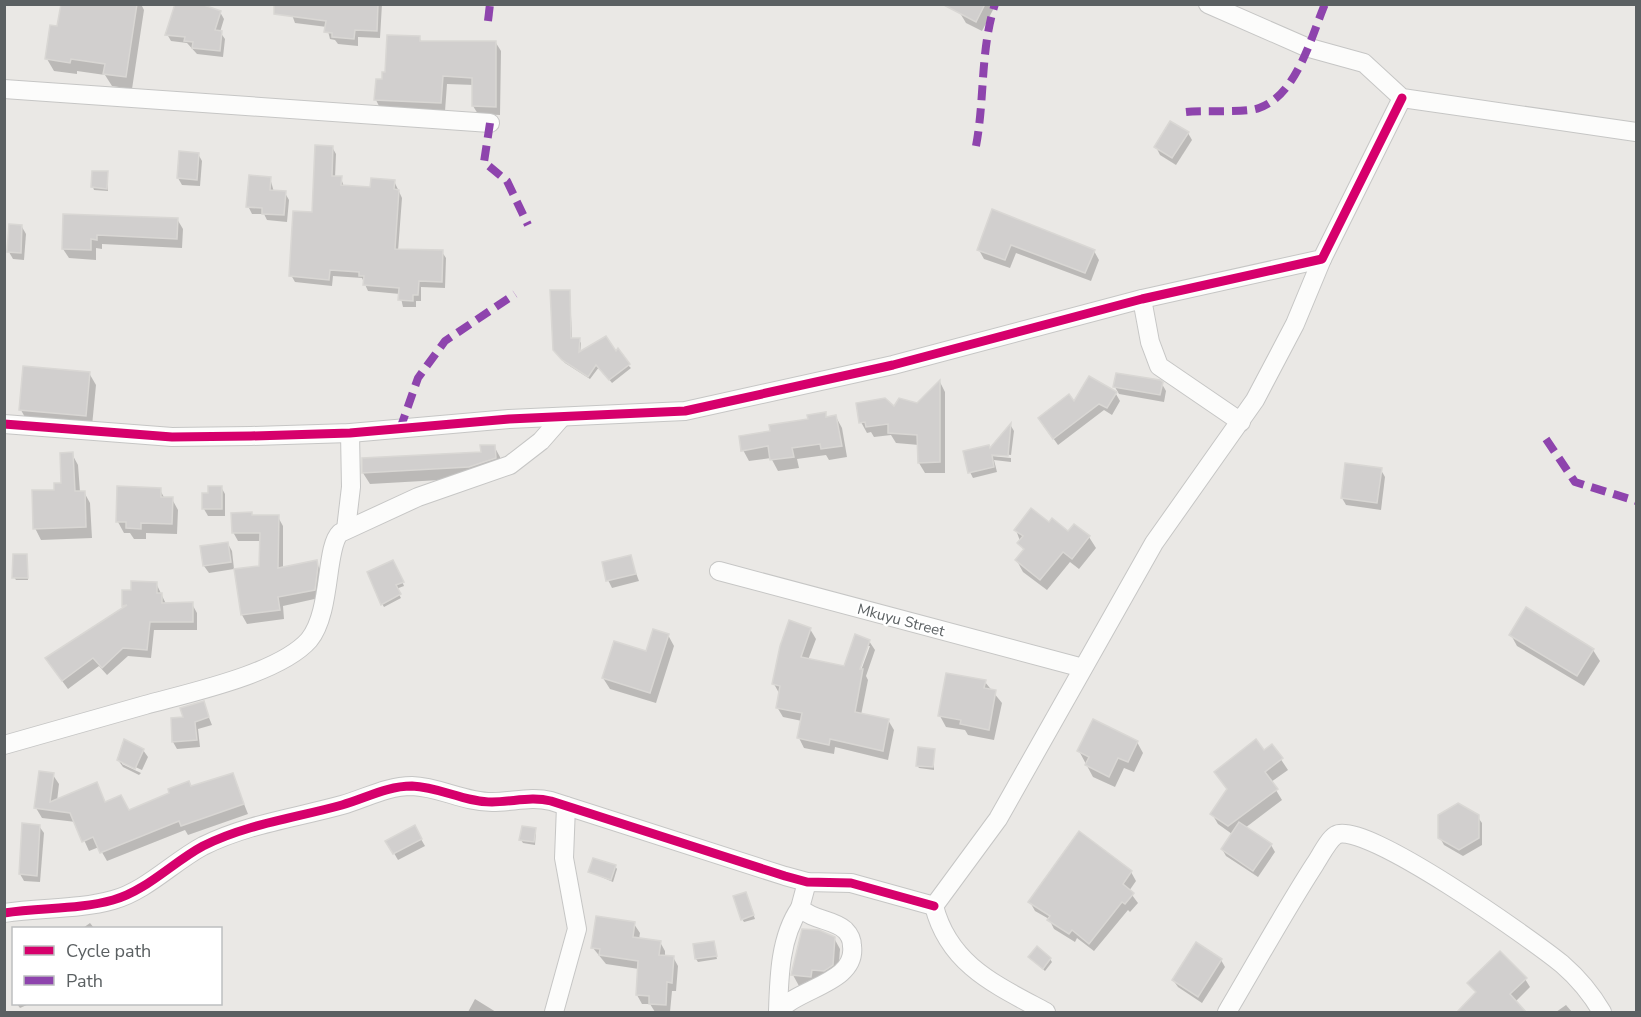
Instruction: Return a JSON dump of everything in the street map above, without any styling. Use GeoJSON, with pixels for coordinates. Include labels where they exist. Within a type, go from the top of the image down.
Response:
{"type":"FeatureCollection","features":[{"type":"Feature","properties":{"kind":"street"},"geometry":{"type":"LineString","coordinates":[[1208,4],[1306,47],[1364,63],[1402,98],[1634,128]]}},
{"type":"Feature","properties":{"kind":"street"},"geometry":{"type":"LineString","coordinates":[[4,89],[490,123]]}},
{"type":"Feature","properties":{"kind":"street"},"geometry":{"type":"LineString","coordinates":[[934,906],[998,819],[1154,543],[1241,422],[1295,324],[1322,259],[1402,98]]}},
{"type":"Feature","properties":{"kind":"street"},"geometry":{"type":"LineString","coordinates":[[4,424],[172,437],[350,433],[705,408],[893,365],[1142,299],[1322,259]]}},
{"type":"Feature","properties":{"kind":"street"},"geometry":{"type":"LineString","coordinates":[[1142,299],[1150,342],[1160,366],[1241,422]]}},
{"type":"Feature","properties":{"kind":"street"},"geometry":{"type":"LineString","coordinates":[[4,745],[223,683],[275,663],[296,651],[309,640],[318,625],[330,578],[334,540],[346,529],[418,497],[510,465],[541,441],[562,417]]}},
{"type":"Feature","properties":{"kind":"street"},"geometry":{"type":"LineString","coordinates":[[346,529],[351,487],[350,433]]}},
{"type":"Feature","properties":{"kind":"street","name":"Mkuyu Street"},"geometry":{"type":"LineString","coordinates":[[719,571],[1083,668]]}},
{"type":"Feature","properties":{"kind":"street"},"geometry":{"type":"LineString","coordinates":[[4,913],[79,908],[115,900],[138,889],[204,845],[258,824],[345,804],[382,790],[411,786],[492,802],[539,798],[807,882],[851,883],[934,906]]}},
{"type":"Feature","properties":{"kind":"street"},"geometry":{"type":"LineString","coordinates":[[554,1012],[577,929],[564,858],[566,806]]}},
{"type":"Feature","properties":{"kind":"street"},"geometry":{"type":"LineString","coordinates":[[1227,1012],[1307,876],[1334,836],[1342,832],[1355,833],[1396,852],[1516,928],[1564,965],[1594,999],[1602,1012]]}},
{"type":"Feature","properties":{"kind":"street"},"geometry":{"type":"LineString","coordinates":[[778,1012],[778,985],[783,952],[793,918],[800,908],[807,882]]}},
{"type":"Feature","properties":{"kind":"street"},"geometry":{"type":"LineString","coordinates":[[934,906],[940,928],[960,958],[998,986],[1046,1012]]}},
{"type":"Feature","properties":{"kind":"street"},"geometry":{"type":"LineString","coordinates":[[778,1012],[800,994],[838,977],[852,958],[850,936],[844,928],[807,915],[800,908]]}},
{"type":"Feature","properties":{"kind":"building"},"geometry":{"type":"Polygon","coordinates":[[[61,4],[137,4],[126,77],[103,74],[105,64],[71,59],[70,63],[45,59],[50,25],[57,26],[61,4]]]}},
{"type":"Feature","properties":{"kind":"building"},"geometry":{"type":"Polygon","coordinates":[[[175,4],[201,4],[221,11],[215,30],[222,31],[220,51],[192,48],[193,42],[184,41],[185,37],[165,35],[175,4]]]}},
{"type":"Feature","properties":{"kind":"building"},"geometry":{"type":"Polygon","coordinates":[[[274,4],[378,4],[377,31],[355,30],[354,39],[332,37],[332,33],[324,32],[326,21],[274,14],[274,4]]]}},
{"type":"Feature","properties":{"kind":"building"},"geometry":{"type":"Polygon","coordinates":[[[942,4],[985,4],[976,22],[942,4]]]}},
{"type":"Feature","properties":{"kind":"building"},"geometry":{"type":"Polygon","coordinates":[[[387,35],[420,36],[420,41],[496,41],[496,107],[472,106],[472,78],[443,76],[441,103],[374,100],[376,79],[382,79],[382,72],[385,72],[387,35]]]}},
{"type":"Feature","properties":{"kind":"building"},"geometry":{"type":"Polygon","coordinates":[[[1170,121],[1189,132],[1172,158],[1154,147],[1170,121]]]}},
{"type":"Feature","properties":{"kind":"building"},"geometry":{"type":"Polygon","coordinates":[[[315,145],[333,146],[332,176],[342,176],[341,185],[370,187],[371,178],[395,180],[394,189],[399,190],[395,249],[443,250],[442,282],[419,281],[418,295],[413,295],[413,301],[398,300],[399,288],[363,285],[364,276],[359,276],[359,272],[330,270],[329,280],[289,276],[293,211],[312,212],[315,145]]]}},
{"type":"Feature","properties":{"kind":"building"},"geometry":{"type":"Polygon","coordinates":[[[179,151],[199,153],[197,180],[177,178],[179,151]]]}},
{"type":"Feature","properties":{"kind":"building"},"geometry":{"type":"Polygon","coordinates":[[[92,171],[108,171],[107,189],[91,187],[92,171]]]}},
{"type":"Feature","properties":{"kind":"building"},"geometry":{"type":"Polygon","coordinates":[[[249,175],[271,177],[270,190],[286,191],[284,215],[262,214],[262,208],[246,207],[249,175]]]}},
{"type":"Feature","properties":{"kind":"building"},"geometry":{"type":"Polygon","coordinates":[[[992,209],[1095,250],[1085,273],[1011,245],[1005,260],[977,250],[992,209]]]}},
{"type":"Feature","properties":{"kind":"building"},"geometry":{"type":"Polygon","coordinates":[[[63,214],[178,218],[177,239],[97,235],[97,240],[91,239],[91,250],[62,249],[63,214]]]}},
{"type":"Feature","properties":{"kind":"building"},"geometry":{"type":"Polygon","coordinates":[[[9,224],[22,225],[21,253],[7,252],[9,224]]]}},
{"type":"Feature","properties":{"kind":"building"},"geometry":{"type":"Polygon","coordinates":[[[550,290],[570,290],[571,338],[580,338],[579,352],[606,336],[616,351],[618,348],[630,364],[609,380],[596,365],[588,377],[562,360],[553,350],[550,290]]]}},
{"type":"Feature","properties":{"kind":"building"},"geometry":{"type":"Polygon","coordinates":[[[23,366],[90,372],[86,416],[19,410],[23,366]]]}},
{"type":"Feature","properties":{"kind":"building"},"geometry":{"type":"Polygon","coordinates":[[[1116,373],[1160,380],[1163,382],[1160,395],[1113,387],[1116,373]]]}},
{"type":"Feature","properties":{"kind":"building"},"geometry":{"type":"Polygon","coordinates":[[[1089,376],[1117,392],[1107,408],[1099,404],[1053,439],[1038,418],[1069,394],[1074,401],[1089,376]]]}},
{"type":"Feature","properties":{"kind":"building"},"geometry":{"type":"Polygon","coordinates":[[[940,380],[940,462],[918,463],[917,435],[888,433],[888,424],[866,427],[865,422],[859,423],[856,403],[885,398],[894,406],[899,398],[917,403],[940,380]]]}},
{"type":"Feature","properties":{"kind":"building"},"geometry":{"type":"Polygon","coordinates":[[[826,412],[826,417],[836,415],[842,446],[821,449],[820,444],[792,448],[794,457],[770,460],[768,446],[741,451],[739,436],[770,431],[769,425],[808,419],[807,415],[826,412]]]}},
{"type":"Feature","properties":{"kind":"building"},"geometry":{"type":"Polygon","coordinates":[[[1011,423],[1008,456],[992,455],[994,467],[968,473],[963,451],[989,445],[990,448],[1011,423]]]}},
{"type":"Feature","properties":{"kind":"building"},"geometry":{"type":"Polygon","coordinates":[[[480,445],[495,445],[496,458],[469,467],[362,473],[362,458],[481,452],[480,445]]]}},
{"type":"Feature","properties":{"kind":"building"},"geometry":{"type":"Polygon","coordinates":[[[73,452],[75,491],[85,491],[86,527],[33,529],[32,490],[54,490],[54,483],[61,483],[60,453],[73,452]]]}},
{"type":"Feature","properties":{"kind":"building"},"geometry":{"type":"Polygon","coordinates":[[[1345,463],[1382,468],[1377,503],[1341,498],[1345,463]]]}},
{"type":"Feature","properties":{"kind":"building"},"geometry":{"type":"Polygon","coordinates":[[[117,486],[161,488],[161,497],[173,497],[172,524],[141,523],[141,529],[126,528],[126,522],[116,522],[117,486]]]}},
{"type":"Feature","properties":{"kind":"building"},"geometry":{"type":"Polygon","coordinates":[[[208,486],[222,486],[222,509],[202,509],[202,493],[208,493],[208,486]]]}},
{"type":"Feature","properties":{"kind":"building"},"geometry":{"type":"Polygon","coordinates":[[[1031,508],[1049,522],[1052,518],[1068,531],[1074,524],[1090,536],[1072,559],[1063,552],[1040,580],[1015,560],[1024,549],[1017,543],[1023,536],[1014,530],[1031,508]]]}},
{"type":"Feature","properties":{"kind":"building"},"geometry":{"type":"Polygon","coordinates":[[[252,512],[252,515],[279,515],[278,568],[317,560],[318,566],[315,590],[278,597],[280,610],[241,615],[234,569],[259,566],[260,533],[232,533],[231,513],[252,512]]]}},
{"type":"Feature","properties":{"kind":"building"},"geometry":{"type":"Polygon","coordinates":[[[228,542],[231,562],[203,566],[200,546],[228,542]]]}},
{"type":"Feature","properties":{"kind":"building"},"geometry":{"type":"Polygon","coordinates":[[[13,554],[27,554],[28,578],[12,578],[13,554]]]}},
{"type":"Feature","properties":{"kind":"building"},"geometry":{"type":"Polygon","coordinates":[[[631,555],[636,574],[606,581],[602,562],[631,555]]]}},
{"type":"Feature","properties":{"kind":"building"},"geometry":{"type":"Polygon","coordinates":[[[393,560],[404,582],[396,585],[401,594],[381,605],[367,572],[393,560]]]}},
{"type":"Feature","properties":{"kind":"building"},"geometry":{"type":"Polygon","coordinates":[[[131,581],[157,582],[157,593],[162,593],[162,603],[193,602],[193,622],[150,622],[147,650],[123,648],[102,668],[93,658],[62,681],[45,658],[127,605],[122,606],[122,590],[131,590],[131,581]]]}},
{"type":"Feature","properties":{"kind":"building"},"geometry":{"type":"Polygon","coordinates":[[[1526,607],[1594,649],[1577,676],[1509,635],[1526,607]]]}},
{"type":"Feature","properties":{"kind":"building"},"geometry":{"type":"Polygon","coordinates":[[[789,620],[811,628],[801,657],[844,666],[855,634],[870,640],[860,669],[863,669],[855,712],[889,719],[883,751],[830,739],[829,745],[797,738],[802,713],[776,708],[780,686],[772,684],[780,646],[789,620]]]}},
{"type":"Feature","properties":{"kind":"building"},"geometry":{"type":"Polygon","coordinates":[[[653,629],[669,634],[650,693],[602,678],[614,641],[646,651],[653,629]]]}},
{"type":"Feature","properties":{"kind":"building"},"geometry":{"type":"Polygon","coordinates":[[[946,673],[986,680],[984,688],[996,690],[989,730],[960,724],[961,720],[938,716],[946,673]]]}},
{"type":"Feature","properties":{"kind":"building"},"geometry":{"type":"Polygon","coordinates":[[[204,701],[209,717],[195,722],[197,740],[172,742],[171,718],[183,717],[180,708],[204,701]]]}},
{"type":"Feature","properties":{"kind":"building"},"geometry":{"type":"Polygon","coordinates":[[[1093,719],[1138,741],[1128,762],[1118,758],[1109,777],[1085,765],[1089,757],[1077,751],[1093,719]]]}},
{"type":"Feature","properties":{"kind":"building"},"geometry":{"type":"Polygon","coordinates":[[[124,739],[144,749],[135,769],[117,760],[124,739]]]}},
{"type":"Feature","properties":{"kind":"building"},"geometry":{"type":"Polygon","coordinates":[[[1256,739],[1264,750],[1272,744],[1283,758],[1265,772],[1278,789],[1228,826],[1210,814],[1227,789],[1214,772],[1256,739]]]}},
{"type":"Feature","properties":{"kind":"building"},"geometry":{"type":"Polygon","coordinates":[[[918,747],[935,749],[933,767],[916,766],[918,747]]]}},
{"type":"Feature","properties":{"kind":"building"},"geometry":{"type":"Polygon","coordinates":[[[39,771],[54,773],[50,802],[97,782],[105,802],[121,795],[129,810],[169,793],[168,789],[189,781],[191,786],[233,773],[244,804],[181,826],[179,821],[100,853],[93,837],[82,842],[70,813],[34,808],[39,771]]]}},
{"type":"Feature","properties":{"kind":"building"},"geometry":{"type":"Polygon","coordinates":[[[1458,803],[1479,815],[1479,838],[1459,850],[1438,838],[1438,815],[1458,803]]]}},
{"type":"Feature","properties":{"kind":"building"},"geometry":{"type":"Polygon","coordinates":[[[1239,822],[1272,844],[1253,871],[1221,849],[1239,822]]]}},
{"type":"Feature","properties":{"kind":"building"},"geometry":{"type":"Polygon","coordinates":[[[22,823],[40,825],[37,876],[19,874],[22,823]]]}},
{"type":"Feature","properties":{"kind":"building"},"geometry":{"type":"Polygon","coordinates":[[[415,825],[422,839],[393,854],[385,841],[415,825]]]}},
{"type":"Feature","properties":{"kind":"building"},"geometry":{"type":"Polygon","coordinates":[[[522,826],[536,828],[534,842],[519,840],[522,826]]]}},
{"type":"Feature","properties":{"kind":"building"},"geometry":{"type":"Polygon","coordinates":[[[1079,831],[1132,871],[1123,884],[1134,893],[1125,904],[1122,902],[1089,944],[1072,930],[1069,934],[1047,920],[1050,916],[1028,902],[1079,831]]]}},
{"type":"Feature","properties":{"kind":"building"},"geometry":{"type":"Polygon","coordinates":[[[593,858],[616,865],[611,880],[588,872],[593,858]]]}},
{"type":"Feature","properties":{"kind":"building"},"geometry":{"type":"Polygon","coordinates":[[[746,892],[754,915],[741,920],[733,896],[746,892]]]}},
{"type":"Feature","properties":{"kind":"building"},"geometry":{"type":"Polygon","coordinates":[[[596,916],[635,922],[633,937],[661,941],[659,955],[674,956],[672,983],[667,982],[666,1005],[649,1004],[649,996],[636,995],[638,961],[599,955],[600,949],[591,948],[596,916]]]}},
{"type":"Feature","properties":{"kind":"building"},"geometry":{"type":"Polygon","coordinates":[[[802,929],[819,930],[835,937],[833,965],[824,971],[812,970],[811,977],[791,975],[802,929]]]}},
{"type":"Feature","properties":{"kind":"building"},"geometry":{"type":"Polygon","coordinates":[[[714,941],[717,956],[695,959],[693,944],[714,941]]]}},
{"type":"Feature","properties":{"kind":"building"},"geometry":{"type":"Polygon","coordinates":[[[1196,942],[1222,959],[1198,997],[1172,980],[1196,942]]]}},
{"type":"Feature","properties":{"kind":"building"},"geometry":{"type":"Polygon","coordinates":[[[1037,946],[1051,958],[1043,969],[1028,957],[1037,946]]]}},
{"type":"Feature","properties":{"kind":"building"},"geometry":{"type":"Polygon","coordinates":[[[1500,951],[1527,978],[1510,994],[1526,1012],[1457,1012],[1476,992],[1467,983],[1500,951]]]}},
{"type":"Feature","properties":{"kind":"marked path"},"geometry":{"type":"LineString","coordinates":[[488,21],[490,4]]}},
{"type":"Feature","properties":{"kind":"marked path"},"geometry":{"type":"LineString","coordinates":[[976,146],[987,39],[995,4]]}},
{"type":"Feature","properties":{"kind":"marked path"},"geometry":{"type":"LineString","coordinates":[[1186,112],[1253,110],[1272,101],[1283,91],[1301,64],[1325,4]]}},
{"type":"Feature","properties":{"kind":"marked path"},"geometry":{"type":"LineString","coordinates":[[490,123],[484,162],[507,181],[528,225]]}},
{"type":"Feature","properties":{"kind":"marked path"},"geometry":{"type":"LineString","coordinates":[[400,429],[418,378],[445,341],[515,294]]}},
{"type":"Feature","properties":{"kind":"marked path"},"geometry":{"type":"LineString","coordinates":[[1546,439],[1575,482],[1636,501]]}},
{"type":"Feature","properties":{"kind":"cycle path"},"geometry":{"type":"LineString","coordinates":[[4,424],[172,437],[251,436],[350,433],[509,419],[685,411],[893,365],[1142,299],[1322,259],[1402,98]]}},
{"type":"Feature","properties":{"kind":"cycle path"},"geometry":{"type":"LineString","coordinates":[[4,913],[113,900],[137,890],[203,846],[220,838],[342,805],[385,790],[412,786],[482,801],[536,799],[551,801],[785,876],[807,882],[851,883],[934,906]]}}]}
